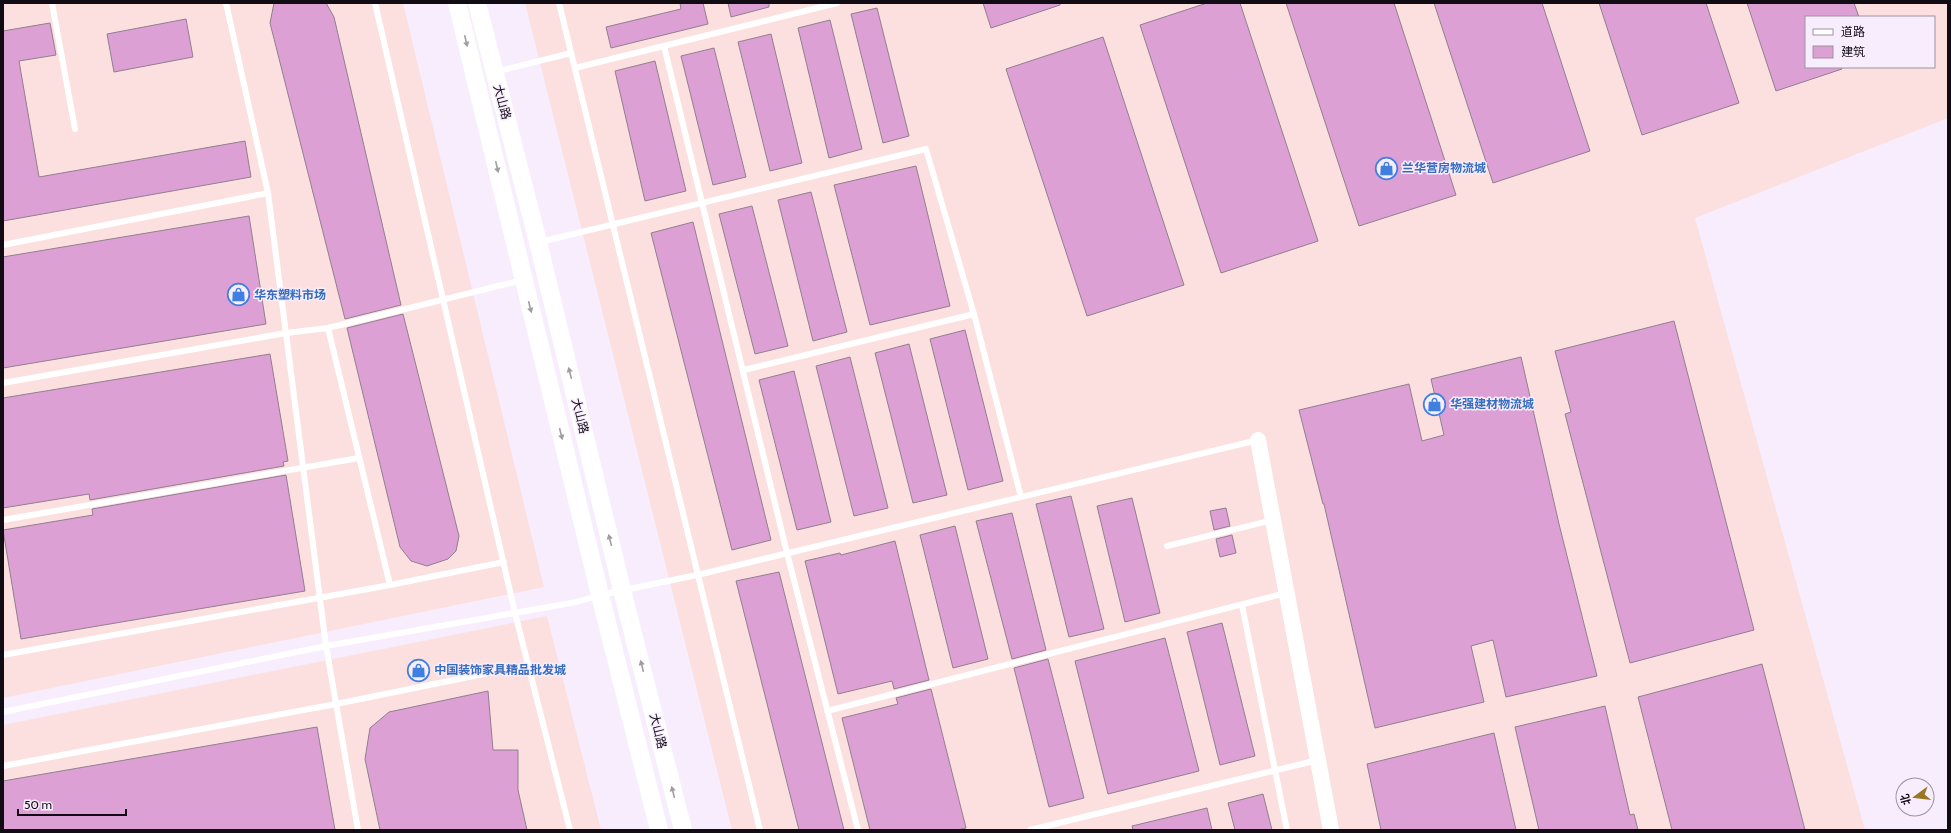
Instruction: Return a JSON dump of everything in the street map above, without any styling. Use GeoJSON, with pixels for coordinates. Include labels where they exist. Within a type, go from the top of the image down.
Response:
{"type":"FeatureCollection","features":[{"type":"Feature","properties":{"kind":"main road","name":"大山路"},"geometry":{"type":"LineString","coordinates":[[457,3],[600,595],[660,830]]}},
{"type":"Feature","properties":{"kind":"main road","name":"大山路"},"geometry":{"type":"LineString","coordinates":[[477,3],[538,242],[622,590],[683,830]]}},
{"type":"Feature","properties":{"kind":"street"},"geometry":{"type":"LineString","coordinates":[[1258,440],[1331,830]]}},
{"type":"Feature","properties":{"kind":"lane"},"geometry":{"type":"LineString","coordinates":[[52,3],[75,129]]}},
{"type":"Feature","properties":{"kind":"lane"},"geometry":{"type":"LineString","coordinates":[[226,3],[268,193],[326,646],[358,830]]}},
{"type":"Feature","properties":{"kind":"lane"},"geometry":{"type":"LineString","coordinates":[[375,3],[515,613],[570,830]]}},
{"type":"Feature","properties":{"kind":"lane"},"geometry":{"type":"LineString","coordinates":[[559,3],[760,830]]}},
{"type":"Feature","properties":{"kind":"lane"},"geometry":{"type":"LineString","coordinates":[[575,68],[837,3]]}},
{"type":"Feature","properties":{"kind":"lane"},"geometry":{"type":"LineString","coordinates":[[664,46],[744,370],[787,553],[858,830]]}},
{"type":"Feature","properties":{"kind":"lane"},"geometry":{"type":"LineString","coordinates":[[494,72],[571,53]]}},
{"type":"Feature","properties":{"kind":"lane"},"geometry":{"type":"LineString","coordinates":[[538,242],[926,149],[974,314],[1020,497]]}},
{"type":"Feature","properties":{"kind":"lane"},"geometry":{"type":"LineString","coordinates":[[3,245],[268,193]]}},
{"type":"Feature","properties":{"kind":"lane"},"geometry":{"type":"LineString","coordinates":[[3,383],[286,333],[328,328],[523,280]]}},
{"type":"Feature","properties":{"kind":"lane"},"geometry":{"type":"LineString","coordinates":[[744,370],[974,314]]}},
{"type":"Feature","properties":{"kind":"lane"},"geometry":{"type":"LineString","coordinates":[[328,328],[390,585]]}},
{"type":"Feature","properties":{"kind":"lane"},"geometry":{"type":"LineString","coordinates":[[3,712],[326,646],[577,602],[622,590],[697,575],[1258,440]]}},
{"type":"Feature","properties":{"kind":"lane"},"geometry":{"type":"LineString","coordinates":[[3,520],[359,458]]}},
{"type":"Feature","properties":{"kind":"lane"},"geometry":{"type":"LineString","coordinates":[[1167,546],[1273,520]]}},
{"type":"Feature","properties":{"kind":"lane"},"geometry":{"type":"LineString","coordinates":[[3,655],[320,598],[504,562]]}},
{"type":"Feature","properties":{"kind":"lane"},"geometry":{"type":"LineString","coordinates":[[827,711],[1286,593]]}},
{"type":"Feature","properties":{"kind":"lane"},"geometry":{"type":"LineString","coordinates":[[1242,605],[1288,830]]}},
{"type":"Feature","properties":{"kind":"lane"},"geometry":{"type":"LineString","coordinates":[[3,766],[336,704],[528,665]]}},
{"type":"Feature","properties":{"kind":"lane"},"geometry":{"type":"LineString","coordinates":[[1030,830],[1318,760]]}},
{"type":"Feature","properties":{"kind":"shaded area","name":"华东塑料市场"},"geometry":{"type":"Polygon","coordinates":[[[3,3],[403,3],[544,587],[3,698],[3,3]]]}},
{"type":"Feature","properties":{"kind":"shaded area","name":"华强建材物流城"},"geometry":{"type":"Polygon","coordinates":[[[525,3],[1948,3],[1948,118],[1695,218],[1865,830],[732,830],[525,3]]]}},
{"type":"Feature","properties":{"kind":"shaded area","name":"中国装饰家具精品批发城"},"geometry":{"type":"Polygon","coordinates":[[[547,616],[601,830],[3,830],[3,725],[547,616]]]}},
{"type":"Feature","properties":{"kind":"building"},"geometry":{"type":"Polygon","coordinates":[[[274,3],[326,3],[334,17],[401,305],[345,319],[270,23],[274,3]]]}},
{"type":"Feature","properties":{"kind":"building"},"geometry":{"type":"Polygon","coordinates":[[[680,3],[703,3],[708,24],[611,48],[606,27],[681,9],[680,3]]]}},
{"type":"Feature","properties":{"kind":"building"},"geometry":{"type":"Polygon","coordinates":[[[728,3],[769,3],[769,7],[731,17],[728,3]]]}},
{"type":"Feature","properties":{"kind":"building"},"geometry":{"type":"Polygon","coordinates":[[[983,3],[1060,3],[1060,5],[991,28],[983,3]]]}},
{"type":"Feature","properties":{"kind":"building"},"geometry":{"type":"Polygon","coordinates":[[[1207,3],[1240,3],[1318,241],[1221,273],[1140,25],[1207,3]]]}},
{"type":"Feature","properties":{"kind":"building"},"geometry":{"type":"Polygon","coordinates":[[[1286,3],[1394,3],[1456,195],[1359,226],[1286,3]]]}},
{"type":"Feature","properties":{"kind":"building"},"geometry":{"type":"Polygon","coordinates":[[[1434,3],[1542,3],[1590,151],[1493,183],[1434,3]]]}},
{"type":"Feature","properties":{"kind":"building"},"geometry":{"type":"Polygon","coordinates":[[[1599,3],[1706,3],[1739,103],[1642,135],[1599,3]]]}},
{"type":"Feature","properties":{"kind":"building"},"geometry":{"type":"Polygon","coordinates":[[[1747,3],[1854,3],[1859,16],[1805,16],[1805,68],[1842,69],[1776,91],[1747,3]]]}},
{"type":"Feature","properties":{"kind":"building"},"geometry":{"type":"Polygon","coordinates":[[[877,8],[909,136],[883,143],[851,14],[877,8]]]}},
{"type":"Feature","properties":{"kind":"building"},"geometry":{"type":"Polygon","coordinates":[[[186,19],[193,57],[114,72],[107,34],[186,19]]]}},
{"type":"Feature","properties":{"kind":"building"},"geometry":{"type":"Polygon","coordinates":[[[830,20],[862,149],[829,158],[798,28],[830,20]]]}},
{"type":"Feature","properties":{"kind":"building"},"geometry":{"type":"Polygon","coordinates":[[[50,23],[56,55],[19,61],[39,177],[245,141],[251,177],[3,221],[3,31],[50,23]]]}},
{"type":"Feature","properties":{"kind":"building"},"geometry":{"type":"Polygon","coordinates":[[[771,34],[802,163],[770,171],[738,42],[771,34]]]}},
{"type":"Feature","properties":{"kind":"building"},"geometry":{"type":"Polygon","coordinates":[[[1103,37],[1184,285],[1087,316],[1006,69],[1103,37]]]}},
{"type":"Feature","properties":{"kind":"building"},"geometry":{"type":"Polygon","coordinates":[[[714,48],[746,177],[713,185],[681,56],[714,48]]]}},
{"type":"Feature","properties":{"kind":"building"},"geometry":{"type":"Polygon","coordinates":[[[655,61],[686,191],[645,201],[615,71],[655,61]]]}},
{"type":"Feature","properties":{"kind":"building"},"geometry":{"type":"Polygon","coordinates":[[[916,166],[950,306],[870,325],[834,185],[916,166]]]}},
{"type":"Feature","properties":{"kind":"building"},"geometry":{"type":"Polygon","coordinates":[[[811,192],[847,332],[813,341],[778,200],[811,192]]]}},
{"type":"Feature","properties":{"kind":"building"},"geometry":{"type":"Polygon","coordinates":[[[752,206],[788,346],[755,354],[719,214],[752,206]]]}},
{"type":"Feature","properties":{"kind":"building"},"geometry":{"type":"Polygon","coordinates":[[[249,216],[266,324],[3,368],[3,257],[249,216]]]}},
{"type":"Feature","properties":{"kind":"building"},"geometry":{"type":"Polygon","coordinates":[[[693,222],[771,540],[732,550],[651,233],[693,222]]]}},
{"type":"Feature","properties":{"kind":"building"},"geometry":{"type":"Polygon","coordinates":[[[403,314],[459,536],[456,551],[448,559],[427,566],[411,561],[400,547],[347,328],[403,314]]]}},
{"type":"Feature","properties":{"kind":"building"},"geometry":{"type":"Polygon","coordinates":[[[1674,321],[1754,630],[1630,663],[1565,414],[1571,412],[1555,351],[1674,321]]]}},
{"type":"Feature","properties":{"kind":"building"},"geometry":{"type":"Polygon","coordinates":[[[965,330],[1003,481],[968,490],[930,339],[965,330]]]}},
{"type":"Feature","properties":{"kind":"building"},"geometry":{"type":"Polygon","coordinates":[[[909,344],[947,495],[913,503],[875,353],[909,344]]]}},
{"type":"Feature","properties":{"kind":"building"},"geometry":{"type":"Polygon","coordinates":[[[270,354],[288,461],[283,462],[284,466],[90,500],[89,494],[3,508],[3,398],[270,354]]]}},
{"type":"Feature","properties":{"kind":"building"},"geometry":{"type":"Polygon","coordinates":[[[850,357],[888,508],[854,516],[816,366],[850,357]]]}},
{"type":"Feature","properties":{"kind":"building"},"geometry":{"type":"Polygon","coordinates":[[[1521,357],[1559,524],[1597,676],[1506,697],[1493,640],[1471,646],[1484,702],[1375,728],[1324,504],[1299,410],[1409,384],[1422,441],[1444,435],[1431,379],[1521,357]]]}},
{"type":"Feature","properties":{"kind":"building"},"geometry":{"type":"Polygon","coordinates":[[[794,371],[831,522],[797,530],[759,380],[794,371]]]}},
{"type":"Feature","properties":{"kind":"building"},"geometry":{"type":"Polygon","coordinates":[[[286,475],[305,591],[21,639],[3,530],[93,515],[92,509],[286,475]]]}},
{"type":"Feature","properties":{"kind":"building"},"geometry":{"type":"Polygon","coordinates":[[[1071,496],[1104,629],[1069,637],[1036,504],[1071,496]]]}},
{"type":"Feature","properties":{"kind":"building"},"geometry":{"type":"Polygon","coordinates":[[[1132,498],[1160,613],[1125,622],[1097,506],[1132,498]]]}},
{"type":"Feature","properties":{"kind":"building"},"geometry":{"type":"Polygon","coordinates":[[[1226,508],[1230,526],[1214,530],[1210,511],[1226,508]]]}},
{"type":"Feature","properties":{"kind":"building"},"geometry":{"type":"Polygon","coordinates":[[[1012,513],[1046,650],[1012,659],[976,521],[1012,513]]]}},
{"type":"Feature","properties":{"kind":"building"},"geometry":{"type":"Polygon","coordinates":[[[955,526],[988,659],[953,668],[920,535],[955,526]]]}},
{"type":"Feature","properties":{"kind":"building"},"geometry":{"type":"Polygon","coordinates":[[[1232,535],[1236,553],[1220,557],[1216,539],[1232,535]]]}},
{"type":"Feature","properties":{"kind":"building"},"geometry":{"type":"Polygon","coordinates":[[[895,541],[929,680],[894,689],[892,681],[838,694],[805,561],[840,553],[841,555],[895,541]]]}},
{"type":"Feature","properties":{"kind":"building"},"geometry":{"type":"Polygon","coordinates":[[[779,572],[844,830],[799,830],[736,581],[779,572]]]}},
{"type":"Feature","properties":{"kind":"building"},"geometry":{"type":"Polygon","coordinates":[[[1222,623],[1255,756],[1220,765],[1187,632],[1222,623]]]}},
{"type":"Feature","properties":{"kind":"building"},"geometry":{"type":"Polygon","coordinates":[[[1165,638],[1199,771],[1108,794],[1075,661],[1165,638]]]}},
{"type":"Feature","properties":{"kind":"building"},"geometry":{"type":"Polygon","coordinates":[[[1048,659],[1084,798],[1049,807],[1014,668],[1048,659]]]}},
{"type":"Feature","properties":{"kind":"building"},"geometry":{"type":"Polygon","coordinates":[[[1762,664],[1805,830],[1672,830],[1638,697],[1762,664]]]}},
{"type":"Feature","properties":{"kind":"building"},"geometry":{"type":"Polygon","coordinates":[[[931,689],[966,828],[957,830],[870,830],[842,718],[898,704],[896,698],[931,689]]]}},
{"type":"Feature","properties":{"kind":"building"},"geometry":{"type":"Polygon","coordinates":[[[488,691],[493,750],[518,750],[518,790],[527,830],[380,830],[365,759],[370,728],[389,712],[488,691]]]}},
{"type":"Feature","properties":{"kind":"building"},"geometry":{"type":"Polygon","coordinates":[[[1605,706],[1630,815],[1634,814],[1638,830],[1539,830],[1515,727],[1605,706]]]}},
{"type":"Feature","properties":{"kind":"building"},"geometry":{"type":"Polygon","coordinates":[[[317,727],[335,830],[3,830],[3,781],[317,727]]]}},
{"type":"Feature","properties":{"kind":"building"},"geometry":{"type":"Polygon","coordinates":[[[1494,733],[1516,830],[1381,830],[1367,764],[1494,733]]]}},
{"type":"Feature","properties":{"kind":"building"},"geometry":{"type":"Polygon","coordinates":[[[1263,794],[1272,830],[1235,830],[1228,803],[1263,794]]]}},
{"type":"Feature","properties":{"kind":"building"},"geometry":{"type":"Polygon","coordinates":[[[1207,808],[1212,830],[1133,830],[1132,826],[1207,808]]]}},
{"type":"Feature","properties":{"kind":"place","name":"兰华营房物流城"},"geometry":{"type":"Point","coordinates":[1386,168]}},
{"type":"Feature","properties":{"kind":"place","name":"华东塑料市场"},"geometry":{"type":"Point","coordinates":[238,295]}},
{"type":"Feature","properties":{"kind":"place","name":"华强建材物流城"},"geometry":{"type":"Point","coordinates":[1434,404]}},
{"type":"Feature","properties":{"kind":"place","name":"中国装饰家具精品批发城"},"geometry":{"type":"Point","coordinates":[418,670]}}]}
